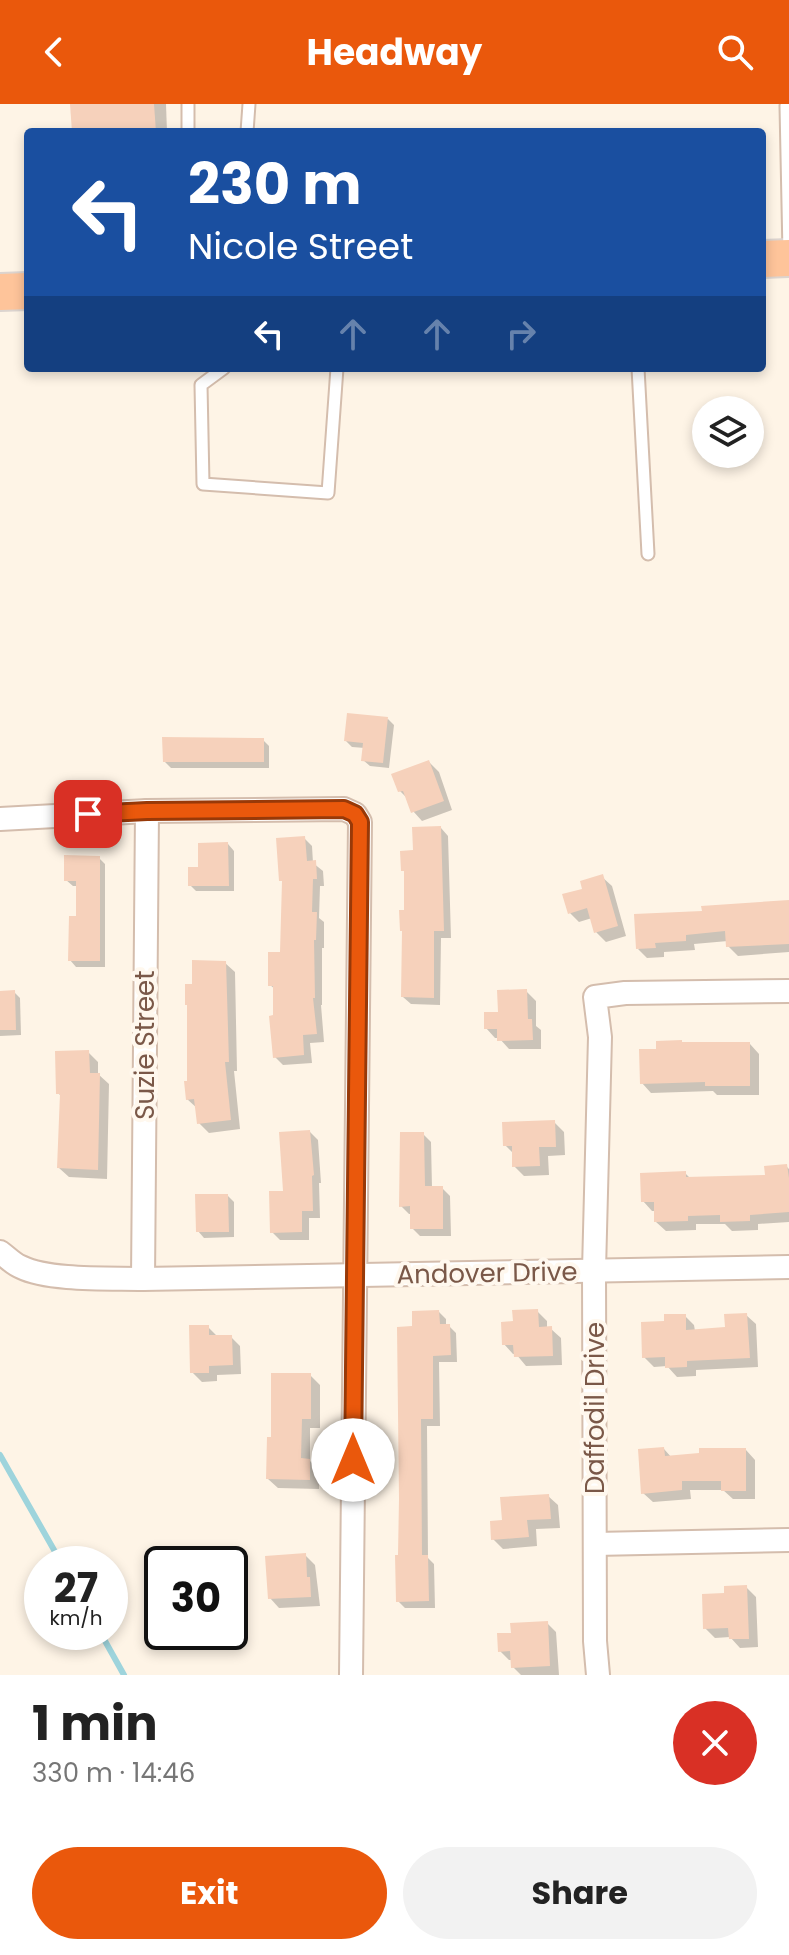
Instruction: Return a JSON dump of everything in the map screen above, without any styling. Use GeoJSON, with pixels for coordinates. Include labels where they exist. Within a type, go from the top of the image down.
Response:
{"type":"FeatureCollection","features":[{"type":"Feature","properties":{"kind":"highway"},"geometry":{"type":"LineString","coordinates":[[766,259],[789,258]]}},
{"type":"Feature","properties":{"kind":"highway"},"geometry":{"type":"LineString","coordinates":[[0,292],[24,291]]}},
{"type":"Feature","properties":{"kind":"street"},"geometry":{"type":"LineString","coordinates":[[0,819],[147,811],[344,809],[355,814],[360,822],[351,1675]]}},
{"type":"Feature","properties":{"kind":"street","name":"Suzie Street"},"geometry":{"type":"LineString","coordinates":[[143,1279],[147,811]]}},
{"type":"Feature","properties":{"kind":"street","name":"Daffodil Drive"},"geometry":{"type":"LineString","coordinates":[[598,1675],[595,1641],[594,1270],[600,1037],[595,997],[625,993],[789,991]]}},
{"type":"Feature","properties":{"kind":"street","name":"Andover Drive"},"geometry":{"type":"LineString","coordinates":[[0,1252],[21,1267],[34,1271],[65,1276],[143,1279],[789,1267]]}},
{"type":"Feature","properties":{"kind":"street"},"geometry":{"type":"LineString","coordinates":[[595,1544],[789,1540]]}},
{"type":"Feature","properties":{"kind":"lane"},"geometry":{"type":"LineString","coordinates":[[188,104],[188,128]]}},
{"type":"Feature","properties":{"kind":"lane"},"geometry":{"type":"LineString","coordinates":[[247,128],[249,104]]}},
{"type":"Feature","properties":{"kind":"lane"},"geometry":{"type":"LineString","coordinates":[[789,107],[786,106],[789,258]]}},
{"type":"Feature","properties":{"kind":"lane"},"geometry":{"type":"LineString","coordinates":[[219,372],[201,385],[203,484],[328,493],[337,372]]}},
{"type":"Feature","properties":{"kind":"lane"},"geometry":{"type":"LineString","coordinates":[[638,372],[648,554]]}},
{"type":"Feature","properties":{"kind":"building"},"geometry":{"type":"Polygon","coordinates":[[[70,104],[154,104],[156,128],[72,128],[70,104]]]}},
{"type":"Feature","properties":{"kind":"building"},"geometry":{"type":"Polygon","coordinates":[[[347,713],[388,717],[383,763],[361,761],[363,743],[344,741],[347,713]]]}},
{"type":"Feature","properties":{"kind":"building"},"geometry":{"type":"Polygon","coordinates":[[[162,737],[264,738],[264,762],[163,762],[162,737]]]}},
{"type":"Feature","properties":{"kind":"building"},"geometry":{"type":"Polygon","coordinates":[[[429,760],[444,801],[411,813],[403,791],[398,792],[391,774],[429,760]]]}},
{"type":"Feature","properties":{"kind":"building"},"geometry":{"type":"Polygon","coordinates":[[[441,826],[444,931],[434,931],[434,998],[401,997],[402,931],[399,910],[404,910],[404,871],[401,871],[400,851],[413,850],[412,827],[441,826]]]}},
{"type":"Feature","properties":{"kind":"building"},"geometry":{"type":"Polygon","coordinates":[[[305,836],[307,861],[316,860],[317,879],[313,879],[312,912],[317,912],[313,998],[317,1034],[303,1035],[304,1055],[273,1058],[269,1016],[273,1015],[273,986],[268,986],[268,952],[280,952],[282,881],[279,881],[276,838],[305,836]]]}},
{"type":"Feature","properties":{"kind":"building"},"geometry":{"type":"Polygon","coordinates":[[[228,842],[229,886],[188,886],[188,867],[198,867],[198,843],[228,842]]]}},
{"type":"Feature","properties":{"kind":"building"},"geometry":{"type":"Polygon","coordinates":[[[64,855],[100,856],[100,961],[68,961],[69,916],[76,916],[76,881],[64,881],[64,855]]]}},
{"type":"Feature","properties":{"kind":"building"},"geometry":{"type":"Polygon","coordinates":[[[603,874],[618,926],[594,933],[587,908],[568,914],[562,894],[582,889],[580,881],[603,874]]]}},
{"type":"Feature","properties":{"kind":"building"},"geometry":{"type":"Polygon","coordinates":[[[789,900],[789,944],[726,947],[725,931],[686,935],[686,941],[655,943],[656,948],[636,949],[634,914],[702,911],[701,906],[789,900]]]}},
{"type":"Feature","properties":{"kind":"building"},"geometry":{"type":"Polygon","coordinates":[[[192,960],[226,961],[229,1062],[225,1062],[231,1120],[197,1124],[194,1099],[186,1100],[185,984],[192,984],[192,960]]]}},
{"type":"Feature","properties":{"kind":"building"},"geometry":{"type":"Polygon","coordinates":[[[527,989],[528,1019],[532,1019],[533,1040],[497,1041],[497,1029],[484,1029],[484,1012],[498,1012],[497,990],[527,989]]]}},
{"type":"Feature","properties":{"kind":"building"},"geometry":{"type":"Polygon","coordinates":[[[15,990],[16,1030],[0,1030],[0,991],[15,990]]]}},
{"type":"Feature","properties":{"kind":"building"},"geometry":{"type":"Polygon","coordinates":[[[656,1041],[750,1042],[750,1086],[705,1086],[705,1082],[640,1084],[639,1049],[656,1049],[656,1041]]]}},
{"type":"Feature","properties":{"kind":"building"},"geometry":{"type":"Polygon","coordinates":[[[89,1050],[90,1073],[100,1073],[98,1170],[57,1168],[60,1094],[56,1094],[55,1051],[89,1050]]]}},
{"type":"Feature","properties":{"kind":"building"},"geometry":{"type":"Polygon","coordinates":[[[555,1120],[556,1147],[539,1147],[540,1166],[512,1167],[512,1146],[503,1146],[502,1122],[555,1120]]]}},
{"type":"Feature","properties":{"kind":"building"},"geometry":{"type":"Polygon","coordinates":[[[310,1130],[313,1211],[302,1211],[302,1232],[270,1233],[269,1191],[283,1191],[279,1132],[310,1130]]]}},
{"type":"Feature","properties":{"kind":"building"},"geometry":{"type":"Polygon","coordinates":[[[400,1132],[424,1132],[425,1186],[443,1186],[443,1229],[410,1229],[410,1206],[399,1207],[400,1132]]]}},
{"type":"Feature","properties":{"kind":"building"},"geometry":{"type":"Polygon","coordinates":[[[787,1164],[789,1212],[750,1215],[750,1221],[720,1222],[720,1215],[688,1216],[688,1221],[654,1222],[654,1202],[641,1202],[640,1173],[686,1171],[686,1177],[765,1175],[764,1166],[787,1164]]]}},
{"type":"Feature","properties":{"kind":"building"},"geometry":{"type":"Polygon","coordinates":[[[195,1194],[228,1194],[229,1232],[196,1232],[195,1194]]]}},
{"type":"Feature","properties":{"kind":"building"},"geometry":{"type":"Polygon","coordinates":[[[538,1309],[539,1327],[552,1326],[553,1356],[514,1357],[513,1345],[502,1345],[501,1322],[513,1321],[512,1310],[538,1309]]]}},
{"type":"Feature","properties":{"kind":"building"},"geometry":{"type":"Polygon","coordinates":[[[439,1310],[440,1324],[450,1324],[451,1355],[433,1356],[433,1419],[421,1419],[422,1555],[428,1555],[429,1601],[396,1602],[399,1499],[397,1327],[412,1326],[412,1311],[439,1310]]]}},
{"type":"Feature","properties":{"kind":"building"},"geometry":{"type":"Polygon","coordinates":[[[747,1313],[750,1358],[687,1361],[687,1367],[665,1368],[665,1357],[642,1358],[641,1322],[664,1321],[664,1314],[686,1314],[686,1330],[725,1327],[724,1314],[747,1313]]]}},
{"type":"Feature","properties":{"kind":"building"},"geometry":{"type":"Polygon","coordinates":[[[189,1325],[209,1325],[209,1335],[232,1335],[233,1365],[209,1366],[209,1373],[190,1373],[189,1325]]]}},
{"type":"Feature","properties":{"kind":"building"},"geometry":{"type":"Polygon","coordinates":[[[271,1373],[311,1373],[311,1419],[302,1419],[301,1458],[310,1459],[310,1480],[266,1479],[267,1437],[271,1437],[271,1373]]]}},
{"type":"Feature","properties":{"kind":"building"},"geometry":{"type":"Polygon","coordinates":[[[664,1447],[665,1456],[699,1453],[699,1448],[746,1448],[746,1491],[721,1491],[721,1481],[682,1481],[682,1490],[641,1494],[638,1449],[664,1447]]]}},
{"type":"Feature","properties":{"kind":"building"},"geometry":{"type":"Polygon","coordinates":[[[549,1494],[551,1519],[527,1520],[529,1537],[491,1540],[490,1521],[502,1520],[500,1497],[549,1494]]]}},
{"type":"Feature","properties":{"kind":"building"},"geometry":{"type":"Polygon","coordinates":[[[306,1553],[311,1597],[268,1599],[265,1556],[306,1553]]]}},
{"type":"Feature","properties":{"kind":"building"},"geometry":{"type":"Polygon","coordinates":[[[747,1585],[749,1639],[729,1639],[728,1628],[703,1629],[702,1594],[724,1593],[724,1586],[747,1585]]]}},
{"type":"Feature","properties":{"kind":"building"},"geometry":{"type":"Polygon","coordinates":[[[548,1621],[550,1666],[511,1668],[510,1651],[498,1652],[497,1633],[511,1633],[510,1623],[548,1621]]]}},
{"type":"Feature","properties":{"kind":"waterway"},"geometry":{"type":"LineString","coordinates":[[0,1455],[52,1546]]}},
{"type":"Feature","properties":{"kind":"waterway"},"geometry":{"type":"LineString","coordinates":[[110,1650],[124,1675]]}},
{"type":"Feature","properties":{"kind":"route"},"geometry":{"type":"LineString","coordinates":[[88,814],[344,809],[355,814],[360,822],[353,1460]]}}]}
